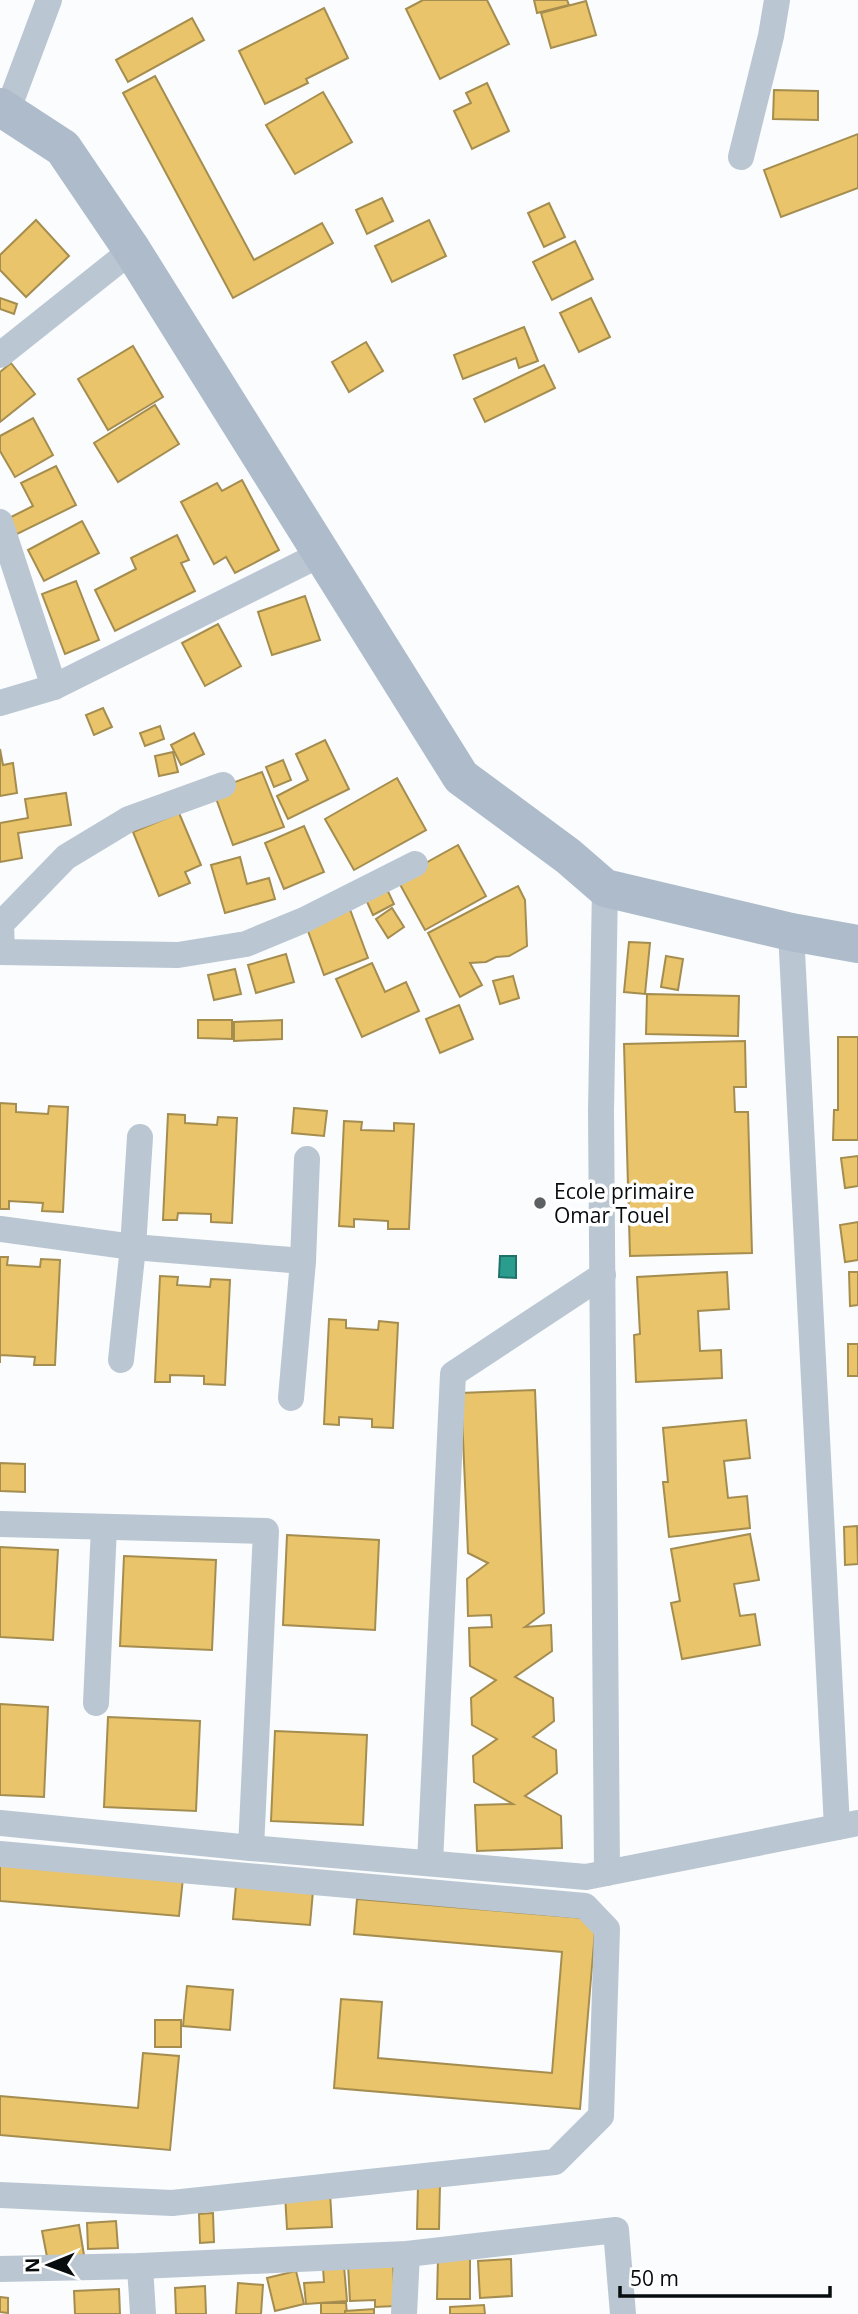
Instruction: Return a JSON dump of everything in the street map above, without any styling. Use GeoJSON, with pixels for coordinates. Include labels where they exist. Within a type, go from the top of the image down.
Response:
{"type":"FeatureCollection","features":[{"type":"Feature","properties":{"kind":"main road"},"geometry":{"type":"LineString","coordinates":[[3,109],[63,148],[132,250],[461,777],[568,856],[605,888],[791,932],[858,944]]}},
{"type":"Feature","properties":{"kind":"street"},"geometry":{"type":"LineString","coordinates":[[3,109],[49,0]]}},
{"type":"Feature","properties":{"kind":"street"},"geometry":{"type":"LineString","coordinates":[[741,157],[771,36],[777,0]]}},
{"type":"Feature","properties":{"kind":"street"},"geometry":{"type":"LineString","coordinates":[[0,355],[132,250]]}},
{"type":"Feature","properties":{"kind":"street"},"geometry":{"type":"LineString","coordinates":[[0,522],[54,687]]}},
{"type":"Feature","properties":{"kind":"street"},"geometry":{"type":"LineString","coordinates":[[0,703],[54,687],[321,554]]}},
{"type":"Feature","properties":{"kind":"street"},"geometry":{"type":"LineString","coordinates":[[223,785],[130,819],[66,857],[1,924],[1,952],[178,955],[246,944],[304,920],[415,864]]}},
{"type":"Feature","properties":{"kind":"street"},"geometry":{"type":"LineString","coordinates":[[605,888],[601,1111],[607,1873]]}},
{"type":"Feature","properties":{"kind":"street"},"geometry":{"type":"LineString","coordinates":[[0,1823],[586,1877],[848,1825],[791,932]]}},
{"type":"Feature","properties":{"kind":"street"},"geometry":{"type":"LineString","coordinates":[[121,1360],[133,1247],[140,1137]]}},
{"type":"Feature","properties":{"kind":"street"},"geometry":{"type":"LineString","coordinates":[[291,1398],[303,1261],[307,1159]]}},
{"type":"Feature","properties":{"kind":"street"},"geometry":{"type":"LineString","coordinates":[[0,1229],[133,1247],[303,1261]]}},
{"type":"Feature","properties":{"kind":"street"},"geometry":{"type":"LineString","coordinates":[[430,1863],[453,1374],[603,1275]]}},
{"type":"Feature","properties":{"kind":"street"},"geometry":{"type":"LineString","coordinates":[[0,1524],[266,1531],[251,1848]]}},
{"type":"Feature","properties":{"kind":"street"},"geometry":{"type":"LineString","coordinates":[[96,1703],[104,1527]]}},
{"type":"Feature","properties":{"kind":"street"},"geometry":{"type":"LineString","coordinates":[[0,1854],[584,1906],[607,1929],[601,2116],[555,2162],[172,2203],[0,2195]]}},
{"type":"Feature","properties":{"kind":"street"},"geometry":{"type":"LineString","coordinates":[[0,2269],[140,2266],[408,2254],[616,2230],[623,2314]]}},
{"type":"Feature","properties":{"kind":"street"},"geometry":{"type":"LineString","coordinates":[[404,2314],[408,2254]]}},
{"type":"Feature","properties":{"kind":"street"},"geometry":{"type":"LineString","coordinates":[[140,2266],[144,2314]]}},
{"type":"Feature","properties":{"kind":"building: Homes"},"geometry":{"type":"Polygon","coordinates":[[[423,0],[487,0],[509,44],[440,79],[406,9],[423,0]]]}},
{"type":"Feature","properties":{"kind":"building: Homes"},"geometry":{"type":"Polygon","coordinates":[[[534,0],[567,0],[569,5],[537,13],[534,0]]]}},
{"type":"Feature","properties":{"kind":"building: Homes"},"geometry":{"type":"Polygon","coordinates":[[[586,1],[596,35],[551,48],[541,13],[586,1]]]}},
{"type":"Feature","properties":{"kind":"building: Homes"},"geometry":{"type":"Polygon","coordinates":[[[324,8],[348,58],[306,79],[308,83],[265,104],[239,51],[324,8]]]}},
{"type":"Feature","properties":{"kind":"building: Homes"},"geometry":{"type":"Polygon","coordinates":[[[192,18],[204,40],[128,82],[116,60],[192,18]]]}},
{"type":"Feature","properties":{"kind":"building: Homes"},"geometry":{"type":"Polygon","coordinates":[[[155,76],[254,260],[322,223],[333,243],[233,298],[123,93],[155,76]]]}},
{"type":"Feature","properties":{"kind":"building: Homes"},"geometry":{"type":"Polygon","coordinates":[[[487,83],[509,131],[472,149],[454,111],[471,103],[466,93],[487,83]]]}},
{"type":"Feature","properties":{"kind":"building: Homes"},"geometry":{"type":"Polygon","coordinates":[[[774,90],[818,91],[818,120],[773,119],[774,90]]]}},
{"type":"Feature","properties":{"kind":"building: Homes"},"geometry":{"type":"Polygon","coordinates":[[[323,92],[352,142],[295,174],[266,125],[323,92]]]}},
{"type":"Feature","properties":{"kind":"building: Homes"},"geometry":{"type":"Polygon","coordinates":[[[858,134],[858,188],[781,217],[764,170],[858,134]]]}},
{"type":"Feature","properties":{"kind":"building: Homes"},"geometry":{"type":"Polygon","coordinates":[[[382,198],[393,221],[367,234],[356,210],[382,198]]]}},
{"type":"Feature","properties":{"kind":"building: Homes"},"geometry":{"type":"Polygon","coordinates":[[[549,203],[565,237],[544,247],[528,213],[549,203]]]}},
{"type":"Feature","properties":{"kind":"building: Homes"},"geometry":{"type":"Polygon","coordinates":[[[36,220],[69,256],[26,297],[0,270],[0,255],[36,220]]]}},
{"type":"Feature","properties":{"kind":"building: Homes"},"geometry":{"type":"Polygon","coordinates":[[[429,220],[446,256],[392,282],[375,246],[429,220]]]}},
{"type":"Feature","properties":{"kind":"building: Homes"},"geometry":{"type":"Polygon","coordinates":[[[575,241],[593,279],[552,300],[533,262],[575,241]]]}},
{"type":"Feature","properties":{"kind":"building: Homes"},"geometry":{"type":"Polygon","coordinates":[[[0,298],[17,304],[14,314],[0,309],[0,298]]]}},
{"type":"Feature","properties":{"kind":"building: Homes"},"geometry":{"type":"Polygon","coordinates":[[[591,298],[610,337],[579,352],[560,313],[591,298]]]}},
{"type":"Feature","properties":{"kind":"building: Homes"},"geometry":{"type":"Polygon","coordinates":[[[524,327],[538,361],[519,368],[516,358],[463,379],[454,355],[524,327]]]}},
{"type":"Feature","properties":{"kind":"building: Homes"},"geometry":{"type":"Polygon","coordinates":[[[366,342],[383,371],[349,392],[332,362],[366,342]]]}},
{"type":"Feature","properties":{"kind":"building: Homes"},"geometry":{"type":"Polygon","coordinates":[[[133,346],[163,397],[108,430],[78,379],[133,346]]]}},
{"type":"Feature","properties":{"kind":"building: Homes"},"geometry":{"type":"Polygon","coordinates":[[[11,363],[35,394],[0,422],[0,372],[11,363]]]}},
{"type":"Feature","properties":{"kind":"building: Homes"},"geometry":{"type":"Polygon","coordinates":[[[544,365],[555,388],[485,422],[474,399],[544,365]]]}},
{"type":"Feature","properties":{"kind":"building: Homes"},"geometry":{"type":"Polygon","coordinates":[[[155,405],[179,444],[118,482],[94,443],[155,405]]]}},
{"type":"Feature","properties":{"kind":"building: Homes"},"geometry":{"type":"Polygon","coordinates":[[[33,418],[53,455],[15,477],[0,451],[0,436],[33,418]]]}},
{"type":"Feature","properties":{"kind":"building: Homes"},"geometry":{"type":"Polygon","coordinates":[[[56,466],[76,505],[13,536],[5,520],[33,506],[21,483],[56,466]]]}},
{"type":"Feature","properties":{"kind":"building: Homes"},"geometry":{"type":"Polygon","coordinates":[[[242,480],[279,550],[235,573],[226,557],[214,564],[181,502],[217,483],[222,491],[242,480]]]}},
{"type":"Feature","properties":{"kind":"building: Homes"},"geometry":{"type":"Polygon","coordinates":[[[82,521],[99,553],[44,581],[28,550],[82,521]]]}},
{"type":"Feature","properties":{"kind":"building: Homes"},"geometry":{"type":"Polygon","coordinates":[[[177,535],[189,560],[181,563],[195,591],[115,631],[95,590],[136,569],[131,558],[177,535]]]}},
{"type":"Feature","properties":{"kind":"building: Homes"},"geometry":{"type":"Polygon","coordinates":[[[76,581],[99,640],[65,654],[42,594],[76,581]]]}},
{"type":"Feature","properties":{"kind":"building: Homes"},"geometry":{"type":"Polygon","coordinates":[[[305,596],[320,640],[272,655],[258,612],[305,596]]]}},
{"type":"Feature","properties":{"kind":"building: Homes"},"geometry":{"type":"Polygon","coordinates":[[[218,624],[241,666],[205,686],[182,643],[218,624]]]}},
{"type":"Feature","properties":{"kind":"building: Homes"},"geometry":{"type":"Polygon","coordinates":[[[103,708],[112,727],[94,735],[86,715],[103,708]]]}},
{"type":"Feature","properties":{"kind":"building: Homes"},"geometry":{"type":"Polygon","coordinates":[[[160,726],[164,739],[145,746],[140,733],[160,726]]]}},
{"type":"Feature","properties":{"kind":"building: Homes"},"geometry":{"type":"Polygon","coordinates":[[[194,733],[204,754],[181,765],[171,745],[194,733]]]}},
{"type":"Feature","properties":{"kind":"building: Homes"},"geometry":{"type":"Polygon","coordinates":[[[325,740],[349,789],[288,819],[277,796],[308,780],[296,754],[325,740]]]}},
{"type":"Feature","properties":{"kind":"building: Homes"},"geometry":{"type":"Polygon","coordinates":[[[0,749],[3,765],[13,763],[17,793],[0,796],[0,749]]]}},
{"type":"Feature","properties":{"kind":"building: Homes"},"geometry":{"type":"Polygon","coordinates":[[[173,752],[178,772],[159,776],[155,756],[173,752]]]}},
{"type":"Feature","properties":{"kind":"building: Homes"},"geometry":{"type":"Polygon","coordinates":[[[283,760],[291,780],[274,787],[266,767],[283,760]]]}},
{"type":"Feature","properties":{"kind":"building: Homes"},"geometry":{"type":"Polygon","coordinates":[[[262,772],[284,827],[233,845],[213,790],[262,772]]]}},
{"type":"Feature","properties":{"kind":"building: Homes"},"geometry":{"type":"Polygon","coordinates":[[[397,778],[426,830],[354,870],[325,819],[397,778]]]}},
{"type":"Feature","properties":{"kind":"building: Homes"},"geometry":{"type":"Polygon","coordinates":[[[66,793],[71,825],[18,833],[22,858],[0,862],[0,823],[28,818],[25,799],[66,793]]]}},
{"type":"Feature","properties":{"kind":"building: Homes"},"geometry":{"type":"Polygon","coordinates":[[[179,813],[201,865],[185,872],[190,883],[159,896],[133,832],[179,813]]]}},
{"type":"Feature","properties":{"kind":"building: Homes"},"geometry":{"type":"Polygon","coordinates":[[[304,826],[324,872],[284,889],[265,843],[304,826]]]}},
{"type":"Feature","properties":{"kind":"building: Homes"},"geometry":{"type":"Polygon","coordinates":[[[458,845],[486,896],[425,930],[397,879],[458,845]]]}},
{"type":"Feature","properties":{"kind":"building: Homes"},"geometry":{"type":"Polygon","coordinates":[[[240,857],[247,884],[269,878],[275,899],[225,913],[211,865],[240,857]]]}},
{"type":"Feature","properties":{"kind":"building: Homes"},"geometry":{"type":"Polygon","coordinates":[[[384,883],[394,904],[373,915],[363,893],[384,883]]]}},
{"type":"Feature","properties":{"kind":"building: Homes"},"geometry":{"type":"Polygon","coordinates":[[[518,886],[525,900],[527,946],[509,956],[470,963],[482,985],[460,997],[428,933],[518,886]]]}},
{"type":"Feature","properties":{"kind":"building: Homes"},"geometry":{"type":"Polygon","coordinates":[[[348,904],[368,958],[324,975],[304,920],[348,904]]]}},
{"type":"Feature","properties":{"kind":"building: Homes"},"geometry":{"type":"Polygon","coordinates":[[[392,908],[404,927],[388,938],[376,919],[392,908]]]}},
{"type":"Feature","properties":{"kind":"building: Homes"},"geometry":{"type":"Polygon","coordinates":[[[629,942],[650,943],[645,994],[624,992],[629,942]]]}},
{"type":"Feature","properties":{"kind":"building: Homes"},"geometry":{"type":"Polygon","coordinates":[[[286,954],[294,982],[256,993],[248,965],[286,954]]]}},
{"type":"Feature","properties":{"kind":"building: Homes"},"geometry":{"type":"Polygon","coordinates":[[[666,956],[683,959],[678,990],[661,987],[666,956]]]}},
{"type":"Feature","properties":{"kind":"building: Homes"},"geometry":{"type":"Polygon","coordinates":[[[372,963],[385,992],[406,982],[419,1011],[362,1037],[336,979],[372,963]]]}},
{"type":"Feature","properties":{"kind":"building: Homes"},"geometry":{"type":"Polygon","coordinates":[[[235,969],[241,994],[214,1000],[208,975],[235,969]]]}},
{"type":"Feature","properties":{"kind":"building: Homes"},"geometry":{"type":"Polygon","coordinates":[[[513,976],[519,998],[500,1004],[493,981],[513,976]]]}},
{"type":"Feature","properties":{"kind":"building: Homes"},"geometry":{"type":"Polygon","coordinates":[[[647,994],[739,996],[738,1036],[646,1034],[647,994]]]}},
{"type":"Feature","properties":{"kind":"building: Homes"},"geometry":{"type":"Polygon","coordinates":[[[459,1005],[473,1039],[440,1053],[426,1019],[459,1005]]]}},
{"type":"Feature","properties":{"kind":"building: Homes"},"geometry":{"type":"Polygon","coordinates":[[[198,1020],[232,1020],[232,1039],[198,1038],[198,1020]]]}},
{"type":"Feature","properties":{"kind":"building: Homes"},"geometry":{"type":"Polygon","coordinates":[[[282,1020],[282,1039],[234,1041],[234,1022],[282,1020]]]}},
{"type":"Feature","properties":{"kind":"building: Homes"},"geometry":{"type":"Polygon","coordinates":[[[838,1037],[858,1037],[858,1140],[833,1140],[834,1110],[838,1110],[838,1037]]]}},
{"type":"Feature","properties":{"kind":"building: Homes"},"geometry":{"type":"Polygon","coordinates":[[[745,1041],[746,1087],[734,1087],[735,1112],[748,1112],[752,1253],[630,1256],[624,1044],[745,1041]]]}},
{"type":"Feature","properties":{"kind":"building: Homes"},"geometry":{"type":"Polygon","coordinates":[[[0,1103],[16,1104],[16,1112],[48,1114],[49,1106],[68,1107],[63,1212],[42,1211],[43,1203],[9,1201],[9,1209],[0,1209],[0,1103]]]}},
{"type":"Feature","properties":{"kind":"building: Homes"},"geometry":{"type":"Polygon","coordinates":[[[294,1108],[327,1111],[324,1136],[292,1133],[294,1108]]]}},
{"type":"Feature","properties":{"kind":"building: Homes"},"geometry":{"type":"Polygon","coordinates":[[[168,1114],[185,1115],[185,1123],[217,1125],[218,1117],[237,1118],[232,1223],[211,1222],[211,1214],[178,1213],[177,1220],[163,1220],[168,1114]]]}},
{"type":"Feature","properties":{"kind":"building: Homes"},"geometry":{"type":"Polygon","coordinates":[[[344,1121],[362,1122],[361,1130],[394,1131],[394,1123],[414,1124],[409,1229],[388,1229],[388,1221],[354,1219],[354,1227],[339,1226],[344,1121]]]}},
{"type":"Feature","properties":{"kind":"building: Homes"},"geometry":{"type":"Polygon","coordinates":[[[858,1156],[858,1186],[845,1188],[841,1158],[858,1156]]]}},
{"type":"Feature","properties":{"kind":"building: Homes"},"geometry":{"type":"Polygon","coordinates":[[[858,1222],[858,1260],[845,1262],[840,1225],[858,1222]]]}},
{"type":"Feature","properties":{"kind":"building: Homes"},"geometry":{"type":"Polygon","coordinates":[[[0,1257],[8,1257],[7,1265],[40,1267],[41,1259],[60,1260],[55,1365],[34,1365],[35,1357],[0,1355],[0,1257]]]}},
{"type":"Feature","properties":{"kind":"building: Homes"},"geometry":{"type":"Polygon","coordinates":[[[727,1272],[729,1309],[698,1311],[700,1351],[721,1350],[722,1378],[636,1382],[634,1335],[640,1334],[637,1277],[727,1272]]]}},
{"type":"Feature","properties":{"kind":"building: Homes"},"geometry":{"type":"Polygon","coordinates":[[[849,1272],[858,1272],[858,1305],[850,1306],[849,1272]]]}},
{"type":"Feature","properties":{"kind":"building: Homes"},"geometry":{"type":"Polygon","coordinates":[[[160,1276],[178,1277],[177,1285],[210,1287],[211,1279],[230,1280],[225,1385],[204,1384],[204,1376],[170,1375],[170,1382],[155,1382],[160,1276]]]}},
{"type":"Feature","properties":{"kind":"building: Homes"},"geometry":{"type":"Polygon","coordinates":[[[329,1319],[346,1320],[346,1328],[378,1330],[379,1321],[398,1323],[393,1428],[372,1427],[372,1419],[339,1417],[339,1425],[324,1424],[329,1319]]]}},
{"type":"Feature","properties":{"kind":"building: Homes"},"geometry":{"type":"Polygon","coordinates":[[[848,1344],[858,1344],[858,1376],[848,1376],[848,1344]]]}},
{"type":"Feature","properties":{"kind":"building: Homes"},"geometry":{"type":"Polygon","coordinates":[[[535,1390],[544,1613],[525,1627],[551,1625],[552,1651],[515,1677],[553,1698],[554,1721],[533,1737],[556,1750],[557,1773],[525,1796],[561,1816],[562,1848],[477,1851],[475,1805],[513,1804],[474,1782],[473,1756],[497,1739],[472,1725],[471,1698],[496,1680],[470,1666],[469,1628],[492,1627],[491,1615],[468,1616],[467,1579],[488,1563],[468,1553],[461,1393],[535,1390]]]}},
{"type":"Feature","properties":{"kind":"building: Homes"},"geometry":{"type":"Polygon","coordinates":[[[746,1420],[750,1458],[724,1461],[728,1498],[747,1496],[750,1528],[669,1537],[663,1482],[668,1482],[663,1428],[746,1420]]]}},
{"type":"Feature","properties":{"kind":"building: Homes"},"geometry":{"type":"Polygon","coordinates":[[[0,1463],[25,1464],[25,1492],[0,1491],[0,1463]]]}},
{"type":"Feature","properties":{"kind":"building: Homes"},"geometry":{"type":"Polygon","coordinates":[[[857,1526],[858,1564],[845,1565],[844,1527],[857,1526]]]}},
{"type":"Feature","properties":{"kind":"building: Homes"},"geometry":{"type":"Polygon","coordinates":[[[750,1534],[759,1580],[734,1584],[740,1616],[755,1614],[760,1645],[682,1659],[671,1603],[680,1601],[671,1549],[750,1534]]]}},
{"type":"Feature","properties":{"kind":"building: Homes"},"geometry":{"type":"Polygon","coordinates":[[[287,1535],[379,1540],[375,1630],[283,1625],[287,1535]]]}},
{"type":"Feature","properties":{"kind":"building: Homes"},"geometry":{"type":"Polygon","coordinates":[[[0,1547],[58,1550],[53,1640],[0,1637],[0,1547]]]}},
{"type":"Feature","properties":{"kind":"building: Homes"},"geometry":{"type":"Polygon","coordinates":[[[124,1556],[216,1560],[212,1650],[120,1646],[124,1556]]]}},
{"type":"Feature","properties":{"kind":"building: Homes"},"geometry":{"type":"Polygon","coordinates":[[[0,1704],[48,1707],[44,1797],[0,1795],[0,1704]]]}},
{"type":"Feature","properties":{"kind":"building: Homes"},"geometry":{"type":"Polygon","coordinates":[[[108,1717],[200,1721],[196,1811],[104,1807],[108,1717]]]}},
{"type":"Feature","properties":{"kind":"building: Homes"},"geometry":{"type":"Polygon","coordinates":[[[275,1731],[367,1735],[363,1825],[271,1821],[275,1731]]]}},
{"type":"Feature","properties":{"kind":"building: Homes"},"geometry":{"type":"Polygon","coordinates":[[[0,1862],[183,1878],[179,1916],[0,1901],[0,1862]]]}},
{"type":"Feature","properties":{"kind":"building: Homes"},"geometry":{"type":"Polygon","coordinates":[[[236,1885],[313,1891],[310,1925],[233,1919],[236,1885]]]}},
{"type":"Feature","properties":{"kind":"building: Homes"},"geometry":{"type":"Polygon","coordinates":[[[357,1899],[596,1919],[580,2109],[334,2088],[341,1999],[382,2002],[378,2058],[552,2073],[562,1952],[354,1934],[357,1899]]]}},
{"type":"Feature","properties":{"kind":"building: Homes"},"geometry":{"type":"Polygon","coordinates":[[[187,1986],[233,1990],[230,2030],[183,2026],[187,1986]]]}},
{"type":"Feature","properties":{"kind":"building: Homes"},"geometry":{"type":"Polygon","coordinates":[[[155,2020],[181,2020],[181,2047],[155,2047],[155,2020]]]}},
{"type":"Feature","properties":{"kind":"building: Homes"},"geometry":{"type":"Polygon","coordinates":[[[143,2053],[179,2056],[170,2150],[0,2135],[0,2096],[138,2108],[143,2053]]]}},
{"type":"Feature","properties":{"kind":"building: Homes"},"geometry":{"type":"Polygon","coordinates":[[[418,2185],[440,2185],[439,2229],[417,2229],[418,2185]]]}},
{"type":"Feature","properties":{"kind":"building: Homes"},"geometry":{"type":"Polygon","coordinates":[[[330,2192],[332,2227],[287,2229],[285,2194],[330,2192]]]}},
{"type":"Feature","properties":{"kind":"building: Homes"},"geometry":{"type":"Polygon","coordinates":[[[213,2213],[214,2242],[200,2243],[199,2214],[213,2213]]]}},
{"type":"Feature","properties":{"kind":"building: Homes"},"geometry":{"type":"Polygon","coordinates":[[[116,2221],[118,2248],[88,2249],[87,2223],[116,2221]]]}},
{"type":"Feature","properties":{"kind":"building: Homes"},"geometry":{"type":"Polygon","coordinates":[[[79,2225],[84,2255],[48,2262],[42,2231],[79,2225]]]}},
{"type":"Feature","properties":{"kind":"building: Homes"},"geometry":{"type":"Polygon","coordinates":[[[438,2258],[470,2258],[470,2299],[437,2299],[438,2258]]]}},
{"type":"Feature","properties":{"kind":"building: Homes"},"geometry":{"type":"Polygon","coordinates":[[[511,2259],[512,2296],[480,2298],[478,2261],[511,2259]]]}},
{"type":"Feature","properties":{"kind":"building: Homes"},"geometry":{"type":"Polygon","coordinates":[[[393,2263],[395,2306],[375,2307],[375,2300],[350,2301],[348,2265],[393,2263]]]}},
{"type":"Feature","properties":{"kind":"building: Homes"},"geometry":{"type":"Polygon","coordinates":[[[344,2266],[347,2301],[306,2304],[304,2283],[324,2282],[323,2268],[344,2266]]]}},
{"type":"Feature","properties":{"kind":"building: Homes"},"geometry":{"type":"Polygon","coordinates":[[[296,2271],[304,2304],[275,2311],[267,2278],[296,2271]]]}},
{"type":"Feature","properties":{"kind":"building: Homes"},"geometry":{"type":"Polygon","coordinates":[[[238,2283],[263,2285],[261,2314],[236,2314],[238,2283]]]}},
{"type":"Feature","properties":{"kind":"building: Homes"},"geometry":{"type":"Polygon","coordinates":[[[205,2286],[206,2314],[176,2314],[175,2288],[205,2286]]]}},
{"type":"Feature","properties":{"kind":"building: Homes"},"geometry":{"type":"Polygon","coordinates":[[[119,2289],[120,2314],[75,2314],[74,2291],[119,2289]]]}},
{"type":"Feature","properties":{"kind":"building: Homes"},"geometry":{"type":"Polygon","coordinates":[[[0,2297],[8,2298],[8,2313],[0,2312],[0,2297]]]}},
{"type":"Feature","properties":{"kind":"building: Homes"},"geometry":{"type":"Polygon","coordinates":[[[321,2303],[346,2303],[347,2314],[321,2314],[321,2303]]]}},
{"type":"Feature","properties":{"kind":"building: Homes"},"geometry":{"type":"Polygon","coordinates":[[[484,2305],[485,2314],[450,2314],[450,2307],[484,2305]]]}},
{"type":"Feature","properties":{"kind":"building: Homes"},"geometry":{"type":"Polygon","coordinates":[[[374,2309],[374,2314],[345,2314],[345,2311],[374,2309]]]}},
{"type":"Feature","properties":{"kind":"building: Schools"},"geometry":{"type":"Polygon","coordinates":[[[500,1256],[516,1256],[516,1278],[499,1277],[500,1256]]]}},
{"type":"Feature","properties":{"kind":"place","name":"Ecole primaire Omar Touel"},"geometry":{"type":"Point","coordinates":[540,1203]}}]}
